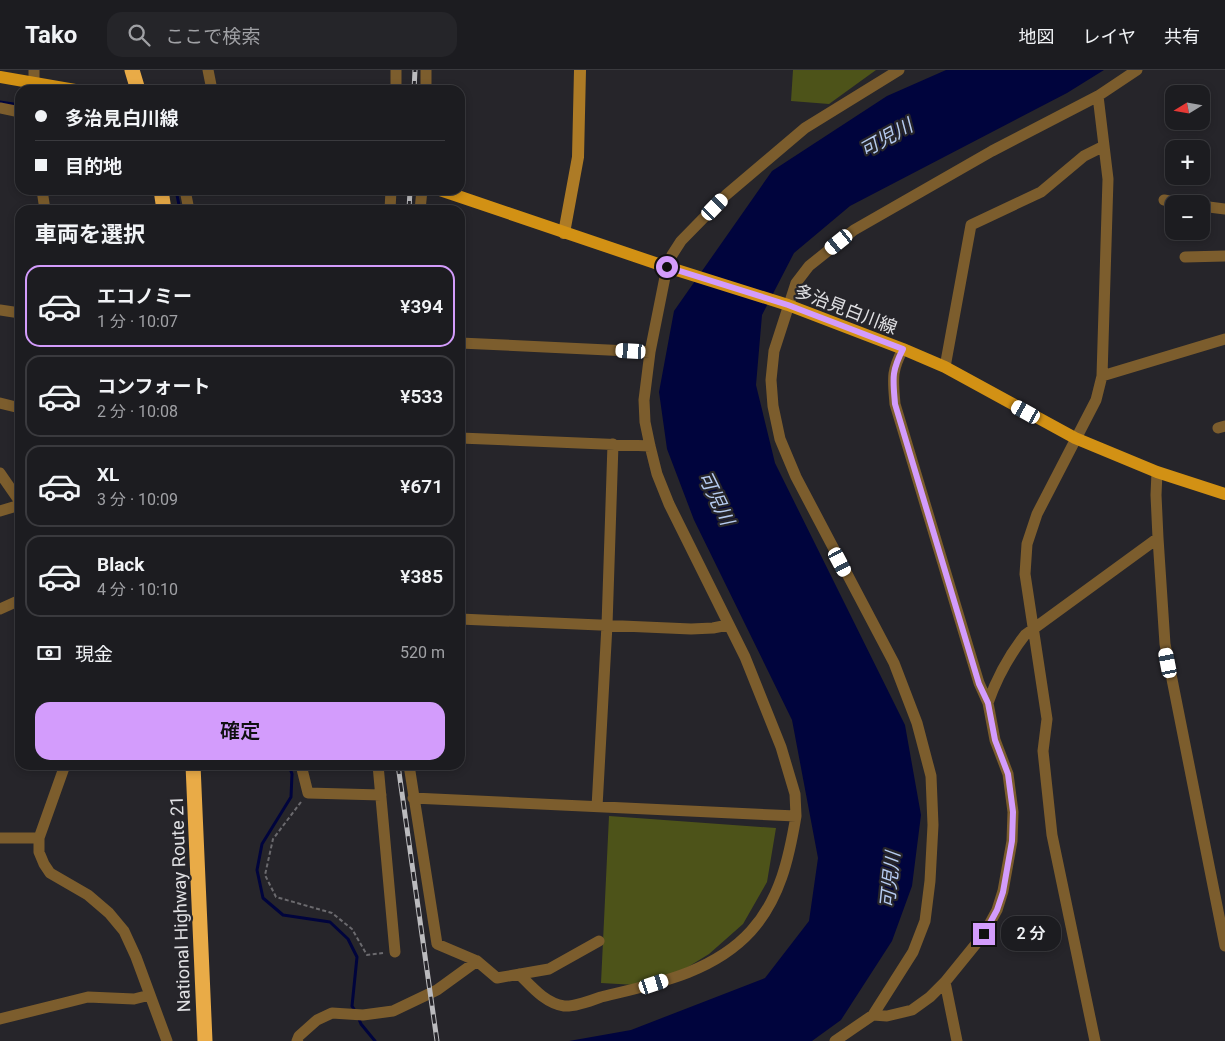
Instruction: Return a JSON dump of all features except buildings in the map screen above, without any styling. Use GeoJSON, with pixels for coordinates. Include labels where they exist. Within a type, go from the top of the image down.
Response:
{"type":"FeatureCollection","features":[{"type":"Feature","properties":{"kind":"highway"},"geometry":{"type":"LineString","coordinates":[[132,70],[136,85]]}},
{"type":"Feature","properties":{"kind":"highway","name":"National Highway Route 21"},"geometry":{"type":"LineString","coordinates":[[193,770],[205,1041]]}},
{"type":"Feature","properties":{"kind":"main road"},"geometry":{"type":"LineString","coordinates":[[0,77],[34,76],[60,85]]}},
{"type":"Feature","properties":{"kind":"main road","name":"多治見白川線"},"geometry":{"type":"LineString","coordinates":[[454,195],[667,267],[788,305],[903,349],[944,367],[1075,438],[1157,472],[1225,494]]}},
{"type":"Feature","properties":{"kind":"street"},"geometry":{"type":"LineString","coordinates":[[208,70],[211,85]]}},
{"type":"Feature","properties":{"kind":"street"},"geometry":{"type":"LineString","coordinates":[[396,70],[396,85]]}},
{"type":"Feature","properties":{"kind":"street"},"geometry":{"type":"LineString","coordinates":[[426,70],[426,85]]}},
{"type":"Feature","properties":{"kind":"street"},"geometry":{"type":"LineString","coordinates":[[564,233],[578,156],[580,70]]}},
{"type":"Feature","properties":{"kind":"street"},"geometry":{"type":"LineString","coordinates":[[519,974],[540,996],[565,1006],[654,984],[695,970],[723,955],[752,930],[774,897],[788,859],[796,816],[795,794],[780,747],[745,656],[669,504],[657,474],[650,446],[644,400],[650,352],[667,267],[681,241],[726,195],[805,128],[900,70]]}},
{"type":"Feature","properties":{"kind":"street"},"geometry":{"type":"LineString","coordinates":[[835,1041],[873,1015],[913,952],[925,921],[930,882],[933,825],[930,776],[917,723],[894,663],[796,477],[780,439],[773,406],[771,380],[774,352],[788,305],[796,284],[809,266],[854,230],[992,151],[1098,96],[1137,70]]}},
{"type":"Feature","properties":{"kind":"street"},"geometry":{"type":"LineString","coordinates":[[1095,1041],[1052,835],[1043,751],[1046,719],[1025,574],[1027,544],[1037,514],[1096,400],[1102,376],[1108,179],[1098,96]]}},
{"type":"Feature","properties":{"kind":"street"},"geometry":{"type":"LineString","coordinates":[[0,108],[15,111]]}},
{"type":"Feature","properties":{"kind":"street"},"geometry":{"type":"LineString","coordinates":[[944,367],[972,225],[1041,192],[1084,156],[1104,146]]}},
{"type":"Feature","properties":{"kind":"street"},"geometry":{"type":"LineString","coordinates":[[1210,207],[1225,209]]}},
{"type":"Feature","properties":{"kind":"street"},"geometry":{"type":"LineString","coordinates":[[1185,257],[1225,256]]}},
{"type":"Feature","properties":{"kind":"street"},"geometry":{"type":"LineString","coordinates":[[0,310],[15,312]]}},
{"type":"Feature","properties":{"kind":"street"},"geometry":{"type":"LineString","coordinates":[[1102,376],[1225,339]]}},
{"type":"Feature","properties":{"kind":"street"},"geometry":{"type":"LineString","coordinates":[[465,343],[650,352]]}},
{"type":"Feature","properties":{"kind":"street"},"geometry":{"type":"LineString","coordinates":[[873,1015],[888,1016],[912,1010],[930,997],[945,982],[984,934],[997,910],[1003,892],[1012,841],[1013,812],[1008,774],[995,740],[988,703],[979,684],[895,404],[894,366],[903,349]]}},
{"type":"Feature","properties":{"kind":"street"},"geometry":{"type":"LineString","coordinates":[[0,403],[15,407]]}},
{"type":"Feature","properties":{"kind":"street"},"geometry":{"type":"LineString","coordinates":[[465,438],[650,446]]}},
{"type":"Feature","properties":{"kind":"street"},"geometry":{"type":"LineString","coordinates":[[597,807],[613,444]]}},
{"type":"Feature","properties":{"kind":"street"},"geometry":{"type":"LineString","coordinates":[[1157,472],[1156,496],[1165,644],[1225,946]]}},
{"type":"Feature","properties":{"kind":"street"},"geometry":{"type":"LineString","coordinates":[[0,473],[15,496]]}},
{"type":"Feature","properties":{"kind":"street"},"geometry":{"type":"LineString","coordinates":[[0,512],[15,506]]}},
{"type":"Feature","properties":{"kind":"street"},"geometry":{"type":"LineString","coordinates":[[988,703],[994,685],[1010,654],[1025,635],[1158,538]]}},
{"type":"Feature","properties":{"kind":"street"},"geometry":{"type":"LineString","coordinates":[[0,609],[15,602]]}},
{"type":"Feature","properties":{"kind":"street"},"geometry":{"type":"LineString","coordinates":[[465,619],[691,629],[728,625]]}},
{"type":"Feature","properties":{"kind":"street"},"geometry":{"type":"LineString","coordinates":[[63,770],[39,838],[39,852],[50,874],[88,895],[109,913],[124,931],[167,1041]]}},
{"type":"Feature","properties":{"kind":"street"},"geometry":{"type":"LineString","coordinates":[[303,770],[308,793],[380,795]]}},
{"type":"Feature","properties":{"kind":"street"},"geometry":{"type":"LineString","coordinates":[[378,770],[396,952]]}},
{"type":"Feature","properties":{"kind":"street"},"geometry":{"type":"LineString","coordinates":[[410,770],[438,944],[477,961],[497,978],[549,969],[599,941]]}},
{"type":"Feature","properties":{"kind":"street"},"geometry":{"type":"LineString","coordinates":[[413,798],[796,816]]}},
{"type":"Feature","properties":{"kind":"street"},"geometry":{"type":"LineString","coordinates":[[0,838],[39,838]]}},
{"type":"Feature","properties":{"kind":"street"},"geometry":{"type":"LineString","coordinates":[[297,1041],[299,1036],[317,1020],[332,1013],[363,1015],[393,1011],[437,990],[477,961]]}},
{"type":"Feature","properties":{"kind":"street"},"geometry":{"type":"LineString","coordinates":[[945,982],[957,1041]]}},
{"type":"Feature","properties":{"kind":"street"},"geometry":{"type":"LineString","coordinates":[[0,1018],[88,997],[134,999],[150,995]]}},
{"type":"Feature","properties":{"kind":"path"},"geometry":{"type":"LineString","coordinates":[[308,793],[273,839],[265,875],[276,897],[332,913],[352,929],[368,954],[396,952]]}},
{"type":"Feature","properties":{"kind":"green space"},"geometry":{"type":"Polygon","coordinates":[[[793,70],[876,70],[829,104],[791,101],[793,70]]]}},
{"type":"Feature","properties":{"kind":"green space"},"geometry":{"type":"Polygon","coordinates":[[[609,816],[776,828],[767,882],[743,924],[709,954],[683,970],[636,985],[601,983],[609,816]]]}},
{"type":"Feature","properties":{"kind":"water","name":"可児川"},"geometry":{"type":"Polygon","coordinates":[[[946,70],[1104,70],[1067,93],[850,206],[794,253],[762,315],[756,385],[775,463],[905,725],[921,815],[912,886],[892,941],[841,1020],[812,1041],[569,1041],[631,1030],[765,978],[809,921],[818,858],[792,720],[694,520],[667,449],[659,392],[674,311],[772,171],[887,96],[946,70]]]}},
{"type":"Feature","properties":{"kind":"waterway"},"geometry":{"type":"LineString","coordinates":[[0,102],[15,104]]}},
{"type":"Feature","properties":{"kind":"waterway"},"geometry":{"type":"LineString","coordinates":[[177,195],[179,205]]}},
{"type":"Feature","properties":{"kind":"waterway"},"geometry":{"type":"LineString","coordinates":[[291,770],[291,797],[262,844],[257,870],[263,898],[283,915],[330,922],[348,939],[357,957],[352,1006],[355,1011]]}},
{"type":"Feature","properties":{"kind":"waterway"},"geometry":{"type":"LineString","coordinates":[[358,1017],[361,1024],[375,1041]]}},
{"type":"Feature","properties":{"kind":"railway"},"geometry":{"type":"LineString","coordinates":[[414,85],[415,70]]}},
{"type":"Feature","properties":{"kind":"railway"},"geometry":{"type":"LineString","coordinates":[[409,205],[410,195]]}},
{"type":"Feature","properties":{"kind":"railway"},"geometry":{"type":"LineString","coordinates":[[399,770],[437,1041]]}},
{"type":"Feature","properties":{"kind":"route"},"geometry":{"type":"LineString","coordinates":[[667,267],[788,305],[903,349],[894,366],[895,404],[979,684],[988,703],[995,740],[1008,774],[1013,812],[1012,841],[1003,892],[997,910],[984,934]]}}]}
